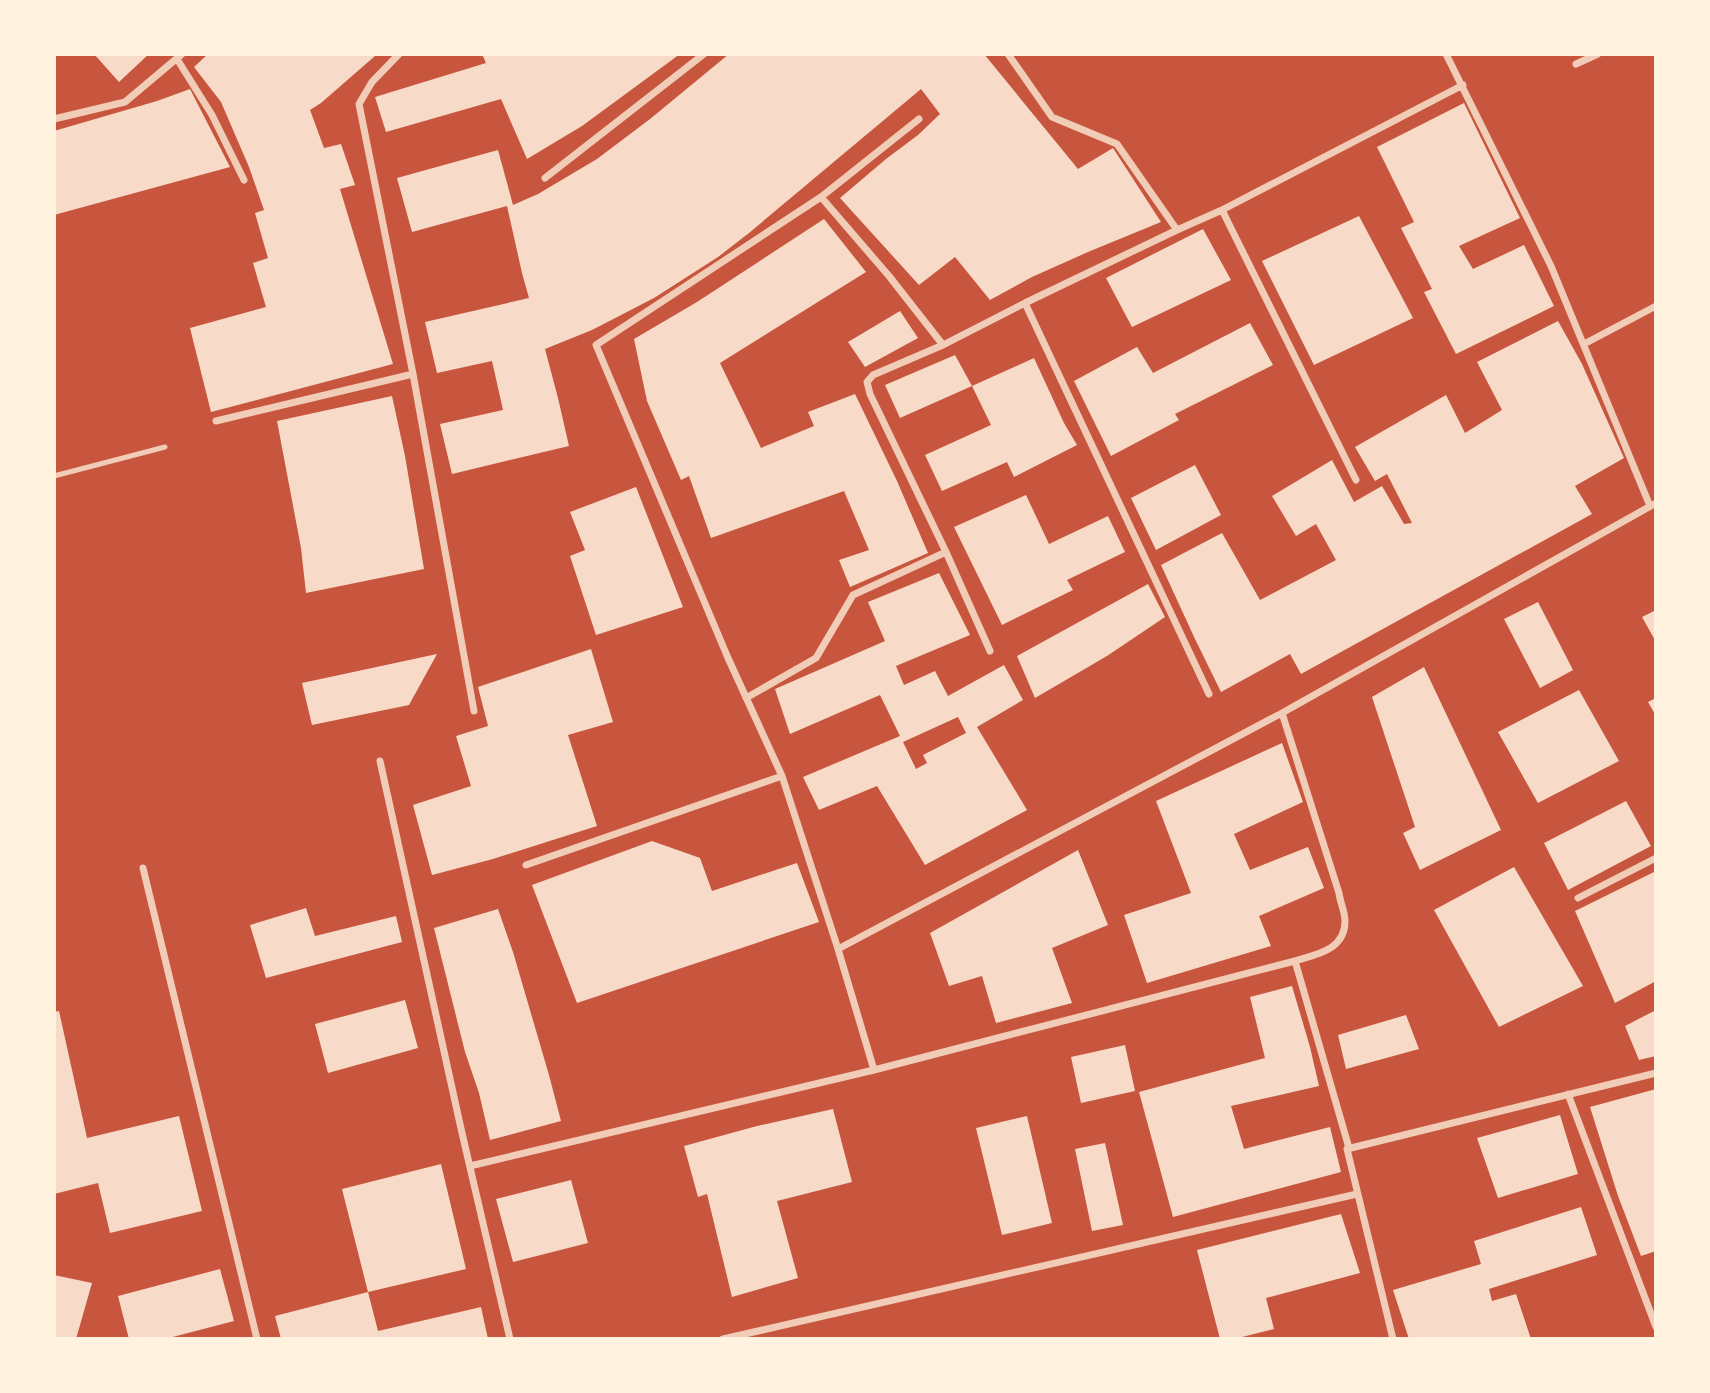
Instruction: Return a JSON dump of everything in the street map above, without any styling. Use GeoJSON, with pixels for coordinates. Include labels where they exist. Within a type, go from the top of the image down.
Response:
{"type":"FeatureCollection","features":[{"type":"Feature","properties":{"kind":"street"},"geometry":{"type":"LineString","coordinates":[[399,54],[372,82],[359,104],[413,374],[474,711]]}},
{"type":"Feature","properties":{"kind":"street"},"geometry":{"type":"LineString","coordinates":[[545,178],[704,54]]}},
{"type":"Feature","properties":{"kind":"street"},"geometry":{"type":"LineString","coordinates":[[1008,54],[1052,117],[1117,144],[1177,230]]}},
{"type":"Feature","properties":{"kind":"street"},"geometry":{"type":"LineString","coordinates":[[838,950],[1282,713],[1653,504],[1551,266],[1446,54]]}},
{"type":"Feature","properties":{"kind":"street"},"geometry":{"type":"LineString","coordinates":[[1576,64],[1598,54]]}},
{"type":"Feature","properties":{"kind":"street"},"geometry":{"type":"LineString","coordinates":[[54,119],[125,102],[179,56],[244,180]]}},
{"type":"Feature","properties":{"kind":"street"},"geometry":{"type":"LineString","coordinates":[[990,651],[870,394],[867,382],[873,375],[943,345],[1222,210],[1463,85]]}},
{"type":"Feature","properties":{"kind":"street"},"geometry":{"type":"LineString","coordinates":[[874,1070],[782,775],[746,698],[596,345],[821,197],[919,119]]}},
{"type":"Feature","properties":{"kind":"street"},"geometry":{"type":"LineString","coordinates":[[821,197],[889,276],[943,345]]}},
{"type":"Feature","properties":{"kind":"street"},"geometry":{"type":"LineString","coordinates":[[1222,210],[1356,480]]}},
{"type":"Feature","properties":{"kind":"street"},"geometry":{"type":"LineString","coordinates":[[1025,303],[1209,694]]}},
{"type":"Feature","properties":{"kind":"street"},"geometry":{"type":"LineString","coordinates":[[1584,344],[1656,306]]}},
{"type":"Feature","properties":{"kind":"street"},"geometry":{"type":"LineString","coordinates":[[216,421],[413,374]]}},
{"type":"Feature","properties":{"kind":"street"},"geometry":{"type":"LineString","coordinates":[[746,698],[816,658],[853,594],[946,552]]}},
{"type":"Feature","properties":{"kind":"street"},"geometry":{"type":"LineString","coordinates":[[471,1166],[874,1070],[1295,961],[1328,950],[1341,938],[1345,921],[1339,892],[1282,713]]}},
{"type":"Feature","properties":{"kind":"street"},"geometry":{"type":"LineString","coordinates":[[380,761],[510,1339]]}},
{"type":"Feature","properties":{"kind":"street"},"geometry":{"type":"LineString","coordinates":[[526,865],[782,775]]}},
{"type":"Feature","properties":{"kind":"street"},"geometry":{"type":"LineString","coordinates":[[1578,898],[1656,858]]}},
{"type":"Feature","properties":{"kind":"street"},"geometry":{"type":"LineString","coordinates":[[144,868],[257,1339]]}},
{"type":"Feature","properties":{"kind":"street"},"geometry":{"type":"LineString","coordinates":[[1295,961],[1348,1148],[1393,1339]]}},
{"type":"Feature","properties":{"kind":"street"},"geometry":{"type":"LineString","coordinates":[[1348,1148],[1656,1073]]}},
{"type":"Feature","properties":{"kind":"street"},"geometry":{"type":"LineString","coordinates":[[1568,1094],[1656,1327]]}},
{"type":"Feature","properties":{"kind":"street"},"geometry":{"type":"LineString","coordinates":[[723,1339],[1357,1194]]}},
{"type":"Feature","properties":{"kind":"lane"},"geometry":{"type":"LineString","coordinates":[[54,476],[164,447]]}},
{"type":"Feature","properties":{"kind":"building"},"geometry":{"type":"Polygon","coordinates":[[[94,54],[149,54],[119,82],[94,54]]]}},
{"type":"Feature","properties":{"kind":"building"},"geometry":{"type":"Polygon","coordinates":[[[208,54],[375,56],[310,110],[324,148],[341,144],[355,185],[340,189],[393,364],[211,412],[190,328],[266,307],[253,263],[268,258],[255,213],[264,210],[249,167],[221,102],[194,67],[208,54]]]}},
{"type":"Feature","properties":{"kind":"building"},"geometry":{"type":"Polygon","coordinates":[[[482,54],[680,54],[582,126],[527,159],[501,99],[386,132],[375,97],[486,63],[482,54]]]}},
{"type":"Feature","properties":{"kind":"building"},"geometry":{"type":"Polygon","coordinates":[[[729,54],[984,54],[1078,169],[1113,148],[1161,222],[1032,277],[990,300],[955,257],[919,285],[840,198],[940,114],[921,89],[718,257],[654,298],[592,330],[545,349],[569,446],[452,474],[440,424],[503,410],[492,361],[437,373],[425,322],[529,298],[507,206],[412,232],[397,178],[498,150],[513,205],[538,194],[597,159],[729,54]]]}},
{"type":"Feature","properties":{"kind":"building"},"geometry":{"type":"Polygon","coordinates":[[[190,89],[230,167],[54,215],[54,131],[190,89]]]}},
{"type":"Feature","properties":{"kind":"building"},"geometry":{"type":"Polygon","coordinates":[[[1464,103],[1520,218],[1459,246],[1473,269],[1524,245],[1554,306],[1456,354],[1424,292],[1432,289],[1401,228],[1414,222],[1377,147],[1464,103]]]}},
{"type":"Feature","properties":{"kind":"building"},"geometry":{"type":"Polygon","coordinates":[[[1359,216],[1413,318],[1314,365],[1262,261],[1359,216]]]}},
{"type":"Feature","properties":{"kind":"building"},"geometry":{"type":"Polygon","coordinates":[[[824,219],[866,272],[720,363],[761,448],[814,426],[808,412],[855,394],[928,553],[850,587],[839,560],[869,550],[844,491],[711,538],[689,476],[681,480],[647,401],[634,339],[697,302],[824,219]]]}},
{"type":"Feature","properties":{"kind":"building"},"geometry":{"type":"Polygon","coordinates":[[[1203,229],[1231,280],[1132,327],[1106,278],[1203,229]]]}},
{"type":"Feature","properties":{"kind":"building"},"geometry":{"type":"Polygon","coordinates":[[[900,311],[918,338],[865,367],[848,342],[900,311]]]}},
{"type":"Feature","properties":{"kind":"building"},"geometry":{"type":"Polygon","coordinates":[[[1558,321],[1582,364],[1624,458],[1575,486],[1592,514],[1301,674],[1290,654],[1221,692],[1161,565],[1222,533],[1260,600],[1336,560],[1316,524],[1296,536],[1272,496],[1332,460],[1354,502],[1382,486],[1404,524],[1412,523],[1387,474],[1375,481],[1355,447],[1446,395],[1465,433],[1502,410],[1477,362],[1558,321]]]}},
{"type":"Feature","properties":{"kind":"building"},"geometry":{"type":"Polygon","coordinates":[[[1250,323],[1273,365],[1175,414],[1179,420],[1111,456],[1074,381],[1137,347],[1153,373],[1250,323]]]}},
{"type":"Feature","properties":{"kind":"building"},"geometry":{"type":"Polygon","coordinates":[[[955,355],[972,386],[900,418],[885,385],[955,355]]]}},
{"type":"Feature","properties":{"kind":"building"},"geometry":{"type":"Polygon","coordinates":[[[1034,358],[1077,445],[1014,477],[1007,462],[942,491],[925,455],[991,425],[972,386],[1034,358]]]}},
{"type":"Feature","properties":{"kind":"building"},"geometry":{"type":"Polygon","coordinates":[[[392,396],[424,569],[306,593],[301,548],[277,421],[392,396]]]}},
{"type":"Feature","properties":{"kind":"building"},"geometry":{"type":"Polygon","coordinates":[[[1195,465],[1221,515],[1156,550],[1131,498],[1195,465]]]}},
{"type":"Feature","properties":{"kind":"building"},"geometry":{"type":"Polygon","coordinates":[[[636,487],[683,607],[596,635],[570,556],[585,550],[570,512],[636,487]]]}},
{"type":"Feature","properties":{"kind":"building"},"geometry":{"type":"Polygon","coordinates":[[[1026,495],[1049,544],[1108,516],[1125,552],[1067,580],[1073,590],[1002,625],[954,527],[1026,495]]]}},
{"type":"Feature","properties":{"kind":"building"},"geometry":{"type":"Polygon","coordinates":[[[939,573],[970,635],[896,666],[904,685],[935,671],[948,696],[1004,665],[1023,700],[977,727],[1027,810],[925,865],[877,786],[819,810],[803,777],[900,736],[880,695],[790,734],[775,689],[885,641],[868,602],[939,573]],[[958,717],[903,742],[916,769],[927,763],[923,755],[966,733],[958,717]]]}},
{"type":"Feature","properties":{"kind":"building"},"geometry":{"type":"Polygon","coordinates":[[[1148,584],[1165,617],[1107,656],[1035,698],[1017,656],[1148,584]]]}},
{"type":"Feature","properties":{"kind":"building"},"geometry":{"type":"Polygon","coordinates":[[[1538,602],[1573,670],[1540,688],[1504,619],[1538,602]]]}},
{"type":"Feature","properties":{"kind":"building"},"geometry":{"type":"Polygon","coordinates":[[[1656,610],[1656,642],[1642,617],[1656,610]]]}},
{"type":"Feature","properties":{"kind":"building"},"geometry":{"type":"Polygon","coordinates":[[[591,649],[613,722],[568,735],[597,826],[432,875],[413,805],[471,786],[456,736],[488,726],[478,687],[591,649]]]}},
{"type":"Feature","properties":{"kind":"building"},"geometry":{"type":"Polygon","coordinates":[[[437,654],[409,705],[312,725],[302,683],[437,654]]]}},
{"type":"Feature","properties":{"kind":"building"},"geometry":{"type":"Polygon","coordinates":[[[1424,667],[1501,830],[1420,870],[1403,833],[1415,827],[1372,697],[1424,667]]]}},
{"type":"Feature","properties":{"kind":"building"},"geometry":{"type":"Polygon","coordinates":[[[1579,690],[1619,761],[1538,803],[1498,732],[1579,690]]]}},
{"type":"Feature","properties":{"kind":"building"},"geometry":{"type":"Polygon","coordinates":[[[1656,698],[1656,716],[1648,702],[1656,698]]]}},
{"type":"Feature","properties":{"kind":"building"},"geometry":{"type":"Polygon","coordinates":[[[1282,743],[1303,802],[1234,834],[1250,870],[1308,847],[1324,888],[1259,916],[1271,946],[1147,983],[1124,915],[1191,893],[1156,801],[1282,743]]]}},
{"type":"Feature","properties":{"kind":"building"},"geometry":{"type":"Polygon","coordinates":[[[1626,801],[1651,846],[1568,890],[1544,843],[1626,801]]]}},
{"type":"Feature","properties":{"kind":"building"},"geometry":{"type":"Polygon","coordinates":[[[652,841],[700,858],[712,891],[797,863],[819,922],[577,1003],[532,885],[652,841]]]}},
{"type":"Feature","properties":{"kind":"building"},"geometry":{"type":"Polygon","coordinates":[[[1078,850],[1108,925],[1052,948],[1072,1003],[996,1023],[982,976],[949,986],[930,933],[1078,850]]]}},
{"type":"Feature","properties":{"kind":"building"},"geometry":{"type":"Polygon","coordinates":[[[1514,867],[1583,986],[1499,1027],[1434,910],[1514,867]]]}},
{"type":"Feature","properties":{"kind":"building"},"geometry":{"type":"Polygon","coordinates":[[[1656,871],[1656,981],[1615,1003],[1575,911],[1656,871]]]}},
{"type":"Feature","properties":{"kind":"building"},"geometry":{"type":"Polygon","coordinates":[[[306,908],[315,936],[396,916],[402,942],[266,978],[250,925],[306,908]]]}},
{"type":"Feature","properties":{"kind":"building"},"geometry":{"type":"Polygon","coordinates":[[[498,909],[513,952],[561,1121],[490,1140],[434,928],[498,909]]]}},
{"type":"Feature","properties":{"kind":"building"},"geometry":{"type":"Polygon","coordinates":[[[1292,986],[1319,1086],[1231,1106],[1244,1149],[1330,1127],[1341,1172],[1173,1217],[1139,1092],[1265,1058],[1250,997],[1292,986]]]}},
{"type":"Feature","properties":{"kind":"building"},"geometry":{"type":"Polygon","coordinates":[[[405,1000],[418,1048],[328,1073],[315,1024],[405,1000]]]}},
{"type":"Feature","properties":{"kind":"building"},"geometry":{"type":"Polygon","coordinates":[[[1656,1010],[1656,1056],[1639,1060],[1625,1026],[1656,1010]]]}},
{"type":"Feature","properties":{"kind":"building"},"geometry":{"type":"Polygon","coordinates":[[[59,1011],[87,1138],[179,1116],[202,1211],[110,1233],[98,1183],[54,1194],[54,1012],[59,1011]]]}},
{"type":"Feature","properties":{"kind":"building"},"geometry":{"type":"Polygon","coordinates":[[[1406,1015],[1419,1049],[1346,1069],[1338,1035],[1406,1015]]]}},
{"type":"Feature","properties":{"kind":"building"},"geometry":{"type":"Polygon","coordinates":[[[1125,1045],[1135,1091],[1081,1103],[1071,1057],[1125,1045]]]}},
{"type":"Feature","properties":{"kind":"building"},"geometry":{"type":"Polygon","coordinates":[[[1656,1089],[1656,1251],[1641,1256],[1618,1196],[1590,1107],[1656,1089]]]}},
{"type":"Feature","properties":{"kind":"building"},"geometry":{"type":"Polygon","coordinates":[[[833,1109],[852,1182],[777,1201],[798,1278],[732,1297],[707,1194],[698,1197],[684,1146],[833,1109]]]}},
{"type":"Feature","properties":{"kind":"building"},"geometry":{"type":"Polygon","coordinates":[[[1560,1115],[1578,1174],[1498,1198],[1477,1138],[1560,1115]]]}},
{"type":"Feature","properties":{"kind":"building"},"geometry":{"type":"Polygon","coordinates":[[[1027,1116],[1052,1223],[1002,1235],[976,1128],[1027,1116]]]}},
{"type":"Feature","properties":{"kind":"building"},"geometry":{"type":"Polygon","coordinates":[[[1105,1143],[1123,1225],[1092,1231],[1075,1149],[1105,1143]]]}},
{"type":"Feature","properties":{"kind":"building"},"geometry":{"type":"Polygon","coordinates":[[[441,1164],[466,1269],[368,1292],[342,1189],[441,1164]]]}},
{"type":"Feature","properties":{"kind":"building"},"geometry":{"type":"Polygon","coordinates":[[[571,1180],[588,1243],[513,1262],[496,1199],[571,1180]]]}},
{"type":"Feature","properties":{"kind":"building"},"geometry":{"type":"Polygon","coordinates":[[[1581,1207],[1597,1255],[1489,1289],[1492,1301],[1516,1294],[1531,1339],[1409,1339],[1393,1290],[1481,1264],[1474,1241],[1581,1207]]]}},
{"type":"Feature","properties":{"kind":"building"},"geometry":{"type":"Polygon","coordinates":[[[1341,1214],[1360,1273],[1266,1298],[1274,1329],[1234,1339],[1220,1339],[1197,1250],[1341,1214]]]}},
{"type":"Feature","properties":{"kind":"building"},"geometry":{"type":"Polygon","coordinates":[[[220,1269],[234,1321],[165,1339],[129,1339],[118,1296],[220,1269]]]}},
{"type":"Feature","properties":{"kind":"building"},"geometry":{"type":"Polygon","coordinates":[[[54,1275],[92,1283],[76,1339],[54,1339],[54,1275]]]}},
{"type":"Feature","properties":{"kind":"building"},"geometry":{"type":"Polygon","coordinates":[[[368,1292],[378,1331],[481,1307],[488,1339],[281,1339],[275,1316],[368,1292]]]}}]}
